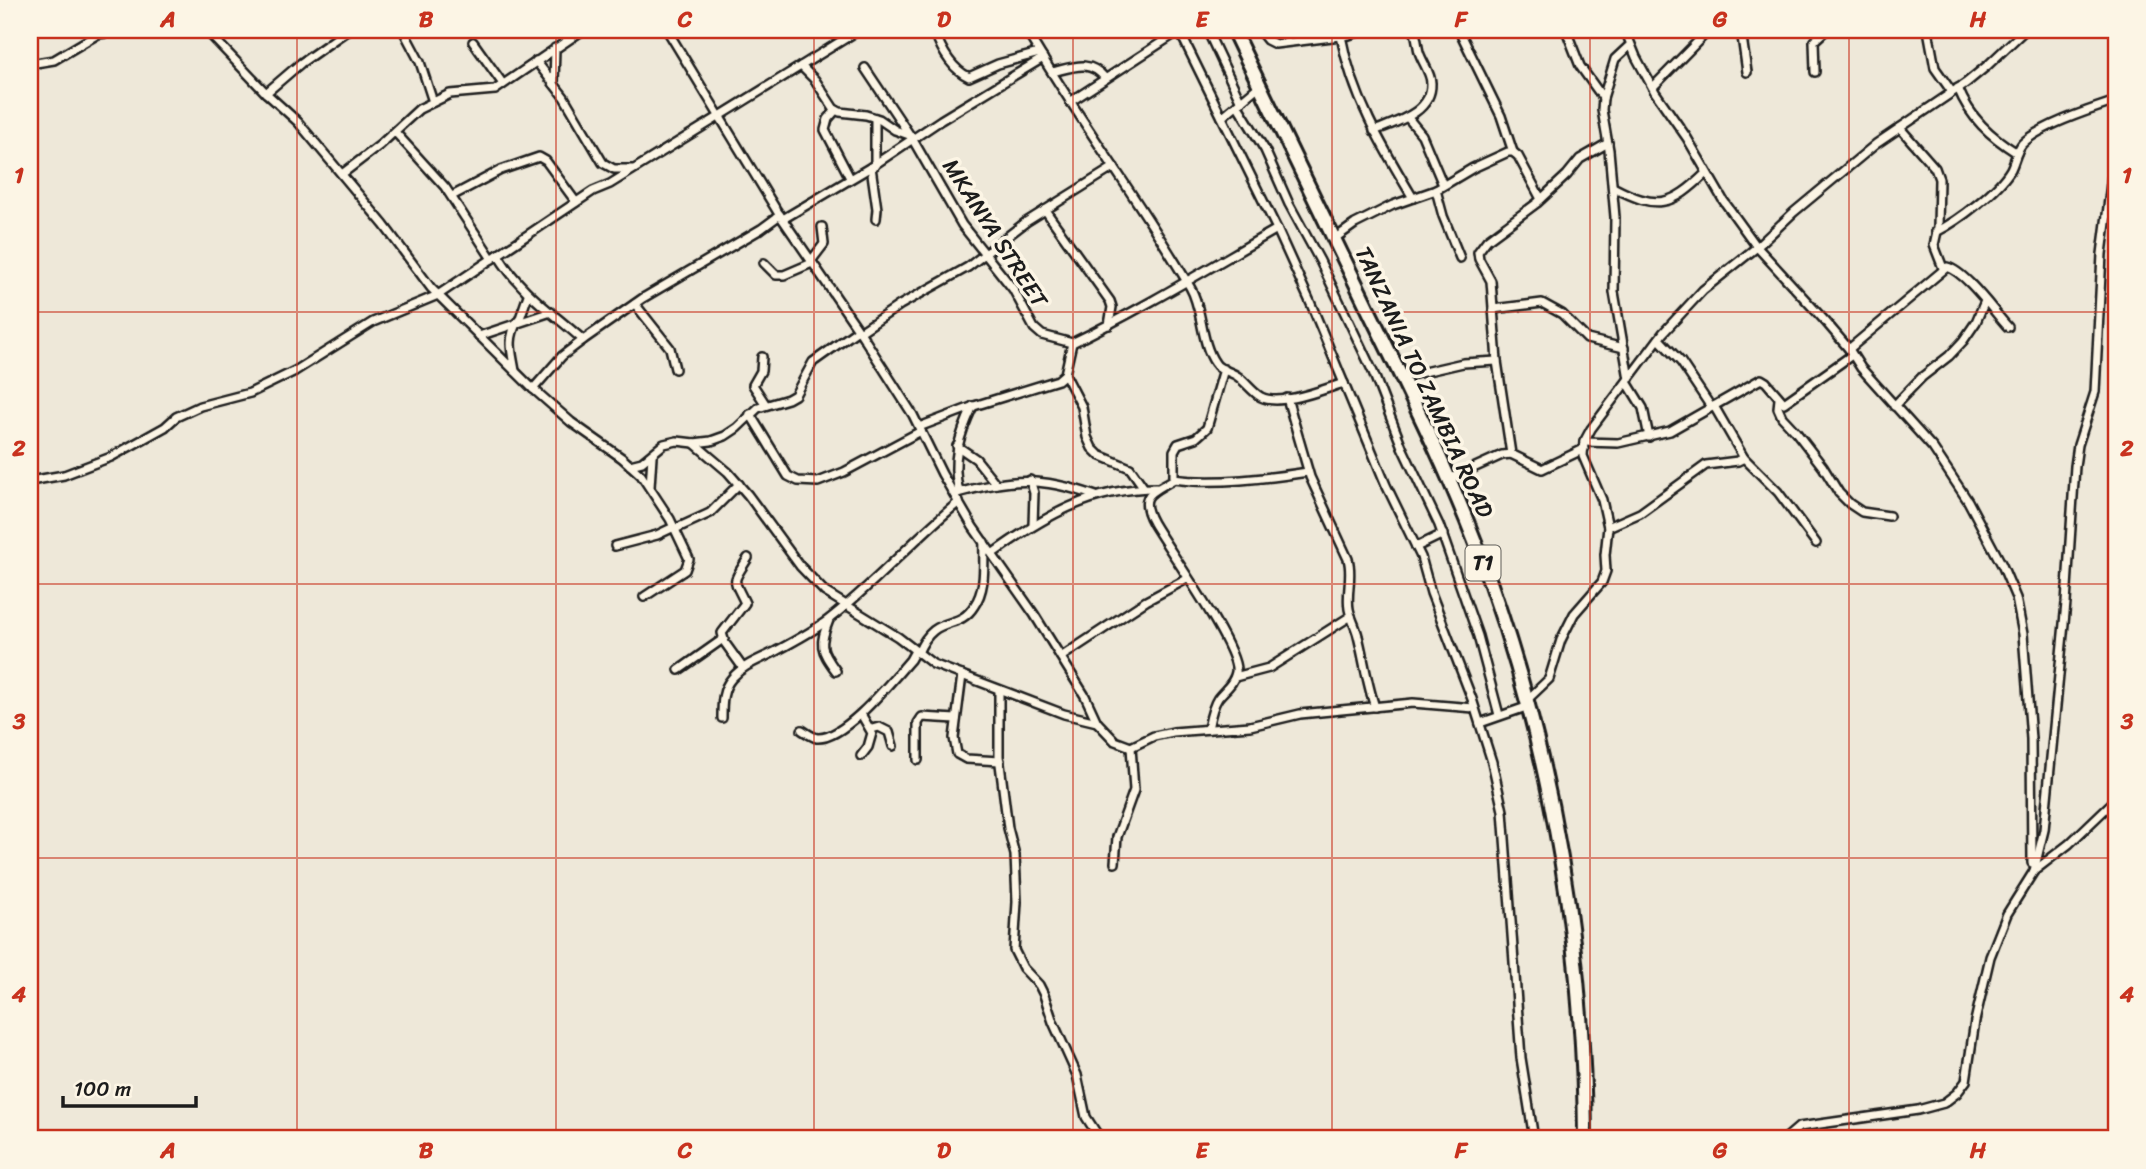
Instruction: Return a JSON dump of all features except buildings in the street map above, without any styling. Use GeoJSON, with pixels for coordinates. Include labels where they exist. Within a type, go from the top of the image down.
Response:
{"type":"FeatureCollection","features":[{"type":"Feature","properties":{"kind":"highway","name":"TANZANIA TO ZAMBIA ROAD"},"geometry":{"type":"LineString","coordinates":[[1234,30],[1402,377],[1490,582],[1528,703],[1556,827],[1579,987],[1585,1139]]}},
{"type":"Feature","properties":{"kind":"street"},"geometry":{"type":"LineString","coordinates":[[30,64],[54,60],[100,32],[129,30]]}},
{"type":"Feature","properties":{"kind":"street"},"geometry":{"type":"LineString","coordinates":[[206,30],[298,122],[438,295],[533,388],[571,422],[630,465],[650,487],[675,528],[687,552],[689,564],[677,576],[644,597]]}},
{"type":"Feature","properties":{"kind":"street"},"geometry":{"type":"LineString","coordinates":[[267,93],[348,30]]}},
{"type":"Feature","properties":{"kind":"street"},"geometry":{"type":"LineString","coordinates":[[403,30],[420,62],[433,102]]}},
{"type":"Feature","properties":{"kind":"street"},"geometry":{"type":"LineString","coordinates":[[342,174],[395,132],[419,108],[450,94],[495,90],[583,30]]}},
{"type":"Feature","properties":{"kind":"street"},"geometry":{"type":"LineString","coordinates":[[667,30],[781,217],[859,331],[957,493]]}},
{"type":"Feature","properties":{"kind":"street"},"geometry":{"type":"LineString","coordinates":[[30,481],[64,475],[111,457],[165,428],[176,417],[200,406],[250,393],[295,371],[373,322],[438,295],[593,191],[611,184],[859,30]]}},
{"type":"Feature","properties":{"kind":"street"},"geometry":{"type":"LineString","coordinates":[[934,30],[948,58],[969,77],[998,64],[1041,56]]}},
{"type":"Feature","properties":{"kind":"street"},"geometry":{"type":"LineString","coordinates":[[1026,30],[1070,102],[1163,240],[1194,293],[1216,365],[1237,376],[1258,396],[1269,400],[1306,395],[1344,383]]}},
{"type":"Feature","properties":{"kind":"street"},"geometry":{"type":"LineString","coordinates":[[1070,102],[1179,30],[1277,229],[1416,547],[1492,762],[1503,811],[1521,1058],[1534,1139]]}},
{"type":"Feature","properties":{"kind":"street"},"geometry":{"type":"LineString","coordinates":[[1207,30],[1240,104],[1373,372],[1402,447],[1443,534],[1478,636],[1499,715]]}},
{"type":"Feature","properties":{"kind":"street"},"geometry":{"type":"LineString","coordinates":[[1259,30],[1267,40],[1275,44],[1341,36],[1365,30]]}},
{"type":"Feature","properties":{"kind":"street"},"geometry":{"type":"LineString","coordinates":[[1374,131],[1408,118],[1428,97],[1431,85],[1414,30]]}},
{"type":"Feature","properties":{"kind":"street"},"geometry":{"type":"LineString","coordinates":[[1459,30],[1501,116],[1513,152],[1518,156],[1541,199]]}},
{"type":"Feature","properties":{"kind":"street"},"geometry":{"type":"LineString","coordinates":[[1566,30],[1580,66],[1603,98]]}},
{"type":"Feature","properties":{"kind":"street"},"geometry":{"type":"LineString","coordinates":[[1625,30],[1630,45],[1653,87],[1687,138],[1706,173],[1757,247],[1933,448],[1968,501],[2002,565],[2016,598],[2023,634],[2031,740],[2030,820],[2033,856],[2028,881]]}},
{"type":"Feature","properties":{"kind":"street"},"geometry":{"type":"LineString","coordinates":[[1653,87],[1709,30]]}},
{"type":"Feature","properties":{"kind":"street"},"geometry":{"type":"LineString","coordinates":[[1741,30],[1747,72]]}},
{"type":"Feature","properties":{"kind":"street"},"geometry":{"type":"LineString","coordinates":[[1815,72],[1814,41],[1826,30]]}},
{"type":"Feature","properties":{"kind":"street"},"geometry":{"type":"LineString","coordinates":[[1928,30],[1935,68],[1955,90],[1982,128],[2017,153]]}},
{"type":"Feature","properties":{"kind":"street"},"geometry":{"type":"LineString","coordinates":[[1480,723],[1528,703],[1549,679],[1561,640],[1574,614],[1601,582],[1606,571],[1608,527],[1602,500],[1583,456],[1584,446],[1591,429],[1659,339],[1703,290],[1757,247],[1794,212],[1875,145],[1988,65],[2025,30]]}},
{"type":"Feature","properties":{"kind":"street"},"geometry":{"type":"LineString","coordinates":[[1341,36],[1355,89],[1396,173],[1413,198]]}},
{"type":"Feature","properties":{"kind":"street"},"geometry":{"type":"LineString","coordinates":[[473,42],[503,84]]}},
{"type":"Feature","properties":{"kind":"street"},"geometry":{"type":"LineString","coordinates":[[1630,45],[1615,59],[1603,98],[1613,187],[1614,292],[1628,381],[1643,408],[1649,437]]}},
{"type":"Feature","properties":{"kind":"street"},"geometry":{"type":"LineString","coordinates":[[554,84],[555,48]]}},
{"type":"Feature","properties":{"kind":"street"},"geometry":{"type":"LineString","coordinates":[[533,388],[562,356],[635,304],[688,270],[873,166],[911,137],[1041,56]]}},
{"type":"Feature","properties":{"kind":"street"},"geometry":{"type":"LineString","coordinates":[[536,61],[579,120],[603,163],[614,169],[632,169]]}},
{"type":"Feature","properties":{"kind":"street"},"geometry":{"type":"LineString","coordinates":[[801,66],[815,80],[836,110],[876,118],[911,137]]}},
{"type":"Feature","properties":{"kind":"street"},"geometry":{"type":"LineString","coordinates":[[1052,72],[1094,67],[1105,78]]}},
{"type":"Feature","properties":{"kind":"street","name":"MKANYA STREET"},"geometry":{"type":"LineString","coordinates":[[865,68],[911,137],[962,225],[1013,289],[1034,328],[1042,335],[1072,343]]}},
{"type":"Feature","properties":{"kind":"street"},"geometry":{"type":"LineString","coordinates":[[1222,117],[1259,86]]}},
{"type":"Feature","properties":{"kind":"street"},"geometry":{"type":"LineString","coordinates":[[1936,232],[1956,222],[1997,186],[2011,169],[2017,153],[2028,139],[2055,124],[2116,101]]}},
{"type":"Feature","properties":{"kind":"street"},"geometry":{"type":"LineString","coordinates":[[836,110],[828,120],[825,130],[850,178]]}},
{"type":"Feature","properties":{"kind":"street"},"geometry":{"type":"LineString","coordinates":[[876,118],[873,166],[876,219]]}},
{"type":"Feature","properties":{"kind":"street"},"geometry":{"type":"LineString","coordinates":[[1408,118],[1427,145],[1439,188],[1443,216],[1460,258]]}},
{"type":"Feature","properties":{"kind":"street"},"geometry":{"type":"LineString","coordinates":[[1900,128],[1935,168],[1939,179],[1934,246],[1943,268]]}},
{"type":"Feature","properties":{"kind":"street"},"geometry":{"type":"LineString","coordinates":[[395,132],[452,196],[495,257],[528,295],[583,340]]}},
{"type":"Feature","properties":{"kind":"street"},"geometry":{"type":"LineString","coordinates":[[1511,454],[1497,361],[1491,281],[1479,260],[1481,246],[1541,199],[1580,159],[1608,143]]}},
{"type":"Feature","properties":{"kind":"street"},"geometry":{"type":"LineString","coordinates":[[1785,1139],[1799,1127],[1918,1110],[1944,1103],[1957,1093],[1965,1081],[1990,957],[2007,914],[2034,871],[2044,830],[2078,445],[2095,392],[2099,281],[2112,213],[2116,144]]}},
{"type":"Feature","properties":{"kind":"street"},"geometry":{"type":"LineString","coordinates":[[1334,239],[1355,223],[1439,188],[1473,168],[1513,152]]}},
{"type":"Feature","properties":{"kind":"street"},"geometry":{"type":"LineString","coordinates":[[452,196],[501,170],[539,158],[545,161],[576,202]]}},
{"type":"Feature","properties":{"kind":"street"},"geometry":{"type":"LineString","coordinates":[[630,465],[652,456],[664,444],[677,441],[694,443],[724,436],[737,428],[750,414],[795,395],[813,362],[900,305],[945,282],[1026,222],[1114,167]]}},
{"type":"Feature","properties":{"kind":"street"},"geometry":{"type":"LineString","coordinates":[[1613,187],[1648,201],[1665,202],[1681,195],[1706,173]]}},
{"type":"Feature","properties":{"kind":"street"},"geometry":{"type":"LineString","coordinates":[[1045,210],[1110,301],[1112,307],[1109,325]]}},
{"type":"Feature","properties":{"kind":"street"},"geometry":{"type":"LineString","coordinates":[[764,263],[772,273],[784,275],[811,262],[824,244],[821,226]]}},
{"type":"Feature","properties":{"kind":"street"},"geometry":{"type":"LineString","coordinates":[[750,414],[788,476],[809,483],[818,482],[844,472],[920,429],[974,406],[1058,380],[1065,373],[1072,343],[1188,283],[1277,229]]}},
{"type":"Feature","properties":{"kind":"street"},"geometry":{"type":"LineString","coordinates":[[1448,480],[1493,459],[1511,454],[1542,469],[1584,446],[1618,443],[1670,431],[1761,379],[1782,402],[1786,402],[1850,352],[1943,268],[1952,268],[2008,327]]}},
{"type":"Feature","properties":{"kind":"street"},"geometry":{"type":"LineString","coordinates":[[516,372],[510,338],[528,295]]}},
{"type":"Feature","properties":{"kind":"street"},"geometry":{"type":"LineString","coordinates":[[1894,406],[1963,341],[1976,322],[1985,301]]}},
{"type":"Feature","properties":{"kind":"street"},"geometry":{"type":"LineString","coordinates":[[1493,309],[1542,303],[1562,314],[1587,339],[1624,348]]}},
{"type":"Feature","properties":{"kind":"street"},"geometry":{"type":"LineString","coordinates":[[635,304],[670,348],[675,369]]}},
{"type":"Feature","properties":{"kind":"street"},"geometry":{"type":"LineString","coordinates":[[479,336],[551,312]]}},
{"type":"Feature","properties":{"kind":"street"},"geometry":{"type":"LineString","coordinates":[[1659,339],[1681,362],[1713,406],[1744,458],[1778,492],[1816,542]]}},
{"type":"Feature","properties":{"kind":"street"},"geometry":{"type":"LineString","coordinates":[[762,357],[761,370],[753,386],[766,405]]}},
{"type":"Feature","properties":{"kind":"street"},"geometry":{"type":"LineString","coordinates":[[1402,377],[1454,365],[1497,361]]}},
{"type":"Feature","properties":{"kind":"street"},"geometry":{"type":"LineString","coordinates":[[1174,479],[1174,451],[1178,444],[1202,435],[1224,369]]}},
{"type":"Feature","properties":{"kind":"street"},"geometry":{"type":"LineString","coordinates":[[1065,373],[1082,407],[1087,437],[1092,448],[1099,455],[1130,468],[1144,488]]}},
{"type":"Feature","properties":{"kind":"street"},"geometry":{"type":"LineString","coordinates":[[1287,398],[1308,472],[1348,559],[1351,616],[1375,707]]}},
{"type":"Feature","properties":{"kind":"street"},"geometry":{"type":"LineString","coordinates":[[1779,399],[1778,408],[1782,417],[1810,449],[1845,498],[1862,512],[1889,516]]}},
{"type":"Feature","properties":{"kind":"street"},"geometry":{"type":"LineString","coordinates":[[974,406],[957,446],[955,476],[959,502],[1061,657],[1097,722],[1115,741],[1131,747],[1154,736],[1172,732],[1250,726],[1300,714],[1413,703],[1475,708]]}},
{"type":"Feature","properties":{"kind":"street"},"geometry":{"type":"LineString","coordinates":[[694,443],[739,484],[800,566],[825,592],[933,664],[1063,713],[1097,722]]}},
{"type":"Feature","properties":{"kind":"street"},"geometry":{"type":"LineString","coordinates":[[957,446],[976,459],[996,484]]}},
{"type":"Feature","properties":{"kind":"street"},"geometry":{"type":"LineString","coordinates":[[650,487],[652,456]]}},
{"type":"Feature","properties":{"kind":"street"},"geometry":{"type":"LineString","coordinates":[[1608,527],[1640,513],[1706,465],[1744,458]]}},
{"type":"Feature","properties":{"kind":"street"},"geometry":{"type":"LineString","coordinates":[[1208,729],[1217,699],[1235,677],[1235,661],[1211,613],[1147,512],[1149,494],[1174,479],[1248,479],[1308,472]]}},
{"type":"Feature","properties":{"kind":"street"},"geometry":{"type":"LineString","coordinates":[[957,493],[1030,480],[1056,483],[1096,496]]}},
{"type":"Feature","properties":{"kind":"street"},"geometry":{"type":"LineString","coordinates":[[1030,480],[1034,493],[1032,526]]}},
{"type":"Feature","properties":{"kind":"street"},"geometry":{"type":"LineString","coordinates":[[615,546],[657,535],[710,513],[739,484]]}},
{"type":"Feature","properties":{"kind":"street"},"geometry":{"type":"LineString","coordinates":[[992,554],[1032,526],[1079,501],[1144,488],[1159,488]]}},
{"type":"Feature","properties":{"kind":"street"},"geometry":{"type":"LineString","coordinates":[[722,718],[722,697],[728,683],[743,668],[830,619],[890,568],[959,502]]}},
{"type":"Feature","properties":{"kind":"street"},"geometry":{"type":"LineString","coordinates":[[1416,547],[1443,534]]}},
{"type":"Feature","properties":{"kind":"street"},"geometry":{"type":"LineString","coordinates":[[802,730],[816,738],[839,730],[861,714],[917,652],[924,638],[933,629],[967,615],[975,605],[983,583],[984,542]]}},
{"type":"Feature","properties":{"kind":"street"},"geometry":{"type":"LineString","coordinates":[[743,668],[723,639],[722,633],[745,603],[735,587],[735,582],[748,558]]}},
{"type":"Feature","properties":{"kind":"street"},"geometry":{"type":"LineString","coordinates":[[1061,657],[1146,601],[1187,579]]}},
{"type":"Feature","properties":{"kind":"street"},"geometry":{"type":"LineString","coordinates":[[1235,677],[1269,668],[1351,616]]}},
{"type":"Feature","properties":{"kind":"street"},"geometry":{"type":"LineString","coordinates":[[830,619],[821,646],[836,671]]}},
{"type":"Feature","properties":{"kind":"street"},"geometry":{"type":"LineString","coordinates":[[679,670],[723,639]]}},
{"type":"Feature","properties":{"kind":"street"},"geometry":{"type":"LineString","coordinates":[[962,675],[954,738],[957,754],[966,759],[1000,761]]}},
{"type":"Feature","properties":{"kind":"street"},"geometry":{"type":"LineString","coordinates":[[999,690],[1000,761],[1008,828],[1015,855],[1017,902],[1014,950],[1023,968],[1039,985],[1044,995],[1052,1021],[1077,1075],[1086,1117],[1097,1135],[1108,1139]]}},
{"type":"Feature","properties":{"kind":"street"},"geometry":{"type":"LineString","coordinates":[[861,714],[872,729],[871,740],[861,756]]}},
{"type":"Feature","properties":{"kind":"street"},"geometry":{"type":"LineString","coordinates":[[918,760],[918,723],[922,717],[956,719]]}},
{"type":"Feature","properties":{"kind":"street"},"geometry":{"type":"LineString","coordinates":[[872,729],[879,727],[889,732],[893,746]]}},
{"type":"Feature","properties":{"kind":"street"},"geometry":{"type":"LineString","coordinates":[[1115,863],[1117,837],[1134,790],[1131,747]]}},
{"type":"Feature","properties":{"kind":"street"},"geometry":{"type":"LineString","coordinates":[[2034,871],[2069,844],[2116,799]]}}]}
